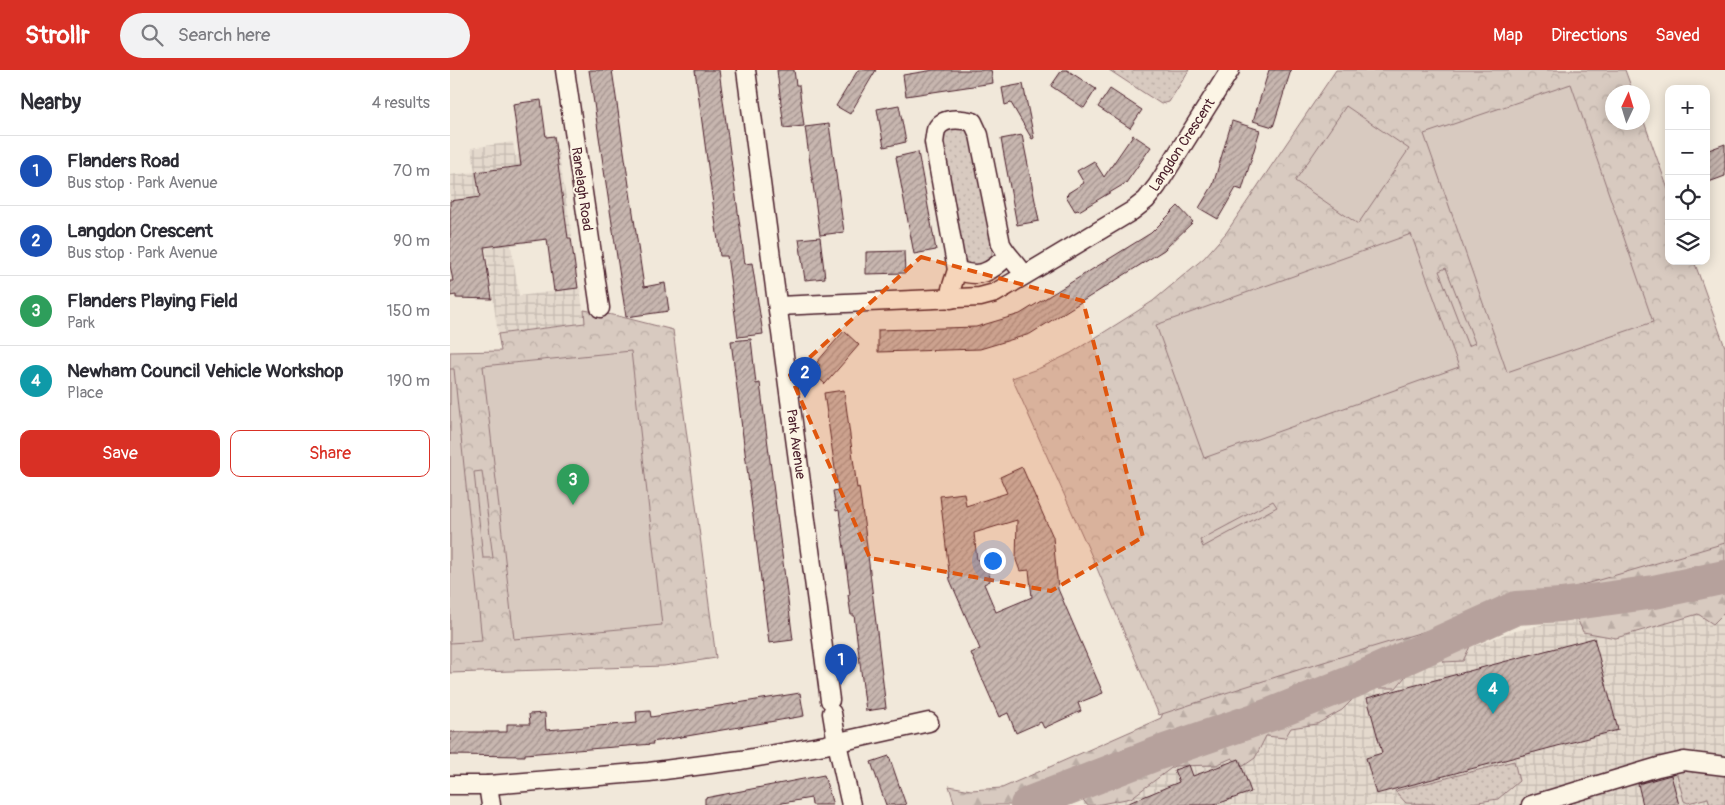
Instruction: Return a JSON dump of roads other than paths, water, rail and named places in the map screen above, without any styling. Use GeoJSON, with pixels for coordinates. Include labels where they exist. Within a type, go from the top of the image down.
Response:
{"type":"FeatureCollection","features":[{"type":"Feature","properties":{"kind":"street","name":"Ranelagh Road"},"geometry":{"type":"LineString","coordinates":[[565,70],[600,308]]}},
{"type":"Feature","properties":{"kind":"street","name":"Park Avenue"},"geometry":{"type":"LineString","coordinates":[[746,70],[831,707],[851,805]]}},
{"type":"Feature","properties":{"kind":"street","name":"Langdon Crescent"},"geometry":{"type":"LineString","coordinates":[[778,306],[980,297],[995,293],[1132,211],[1146,200],[1157,186],[1230,70]]}},
{"type":"Feature","properties":{"kind":"street"},"geometry":{"type":"LineString","coordinates":[[952,298],[951,289],[957,270],[934,142],[936,129],[945,121],[959,118],[973,122],[979,135],[1001,244],[1007,256],[1024,274]]}},
{"type":"Feature","properties":{"kind":"street"},"geometry":{"type":"LineString","coordinates":[[957,270],[967,274],[978,275],[996,267],[1007,256]]}},
{"type":"Feature","properties":{"kind":"street"},"geometry":{"type":"LineString","coordinates":[[450,785],[488,785],[649,772],[741,760],[837,743],[929,722]]}},
{"type":"Feature","properties":{"kind":"street"},"geometry":{"type":"LineString","coordinates":[[1531,805],[1658,766],[1684,761],[1725,766]]}},
{"type":"Feature","properties":{"kind":"street"},"geometry":{"type":"LineString","coordinates":[[488,785],[491,805]]}},
{"type":"Feature","properties":{"kind":"waterway"},"geometry":{"type":"LineString","coordinates":[[1027,805],[1156,754],[1272,714],[1352,682],[1516,608],[1561,605],[1654,592],[1725,577]]}},
{"type":"Feature","properties":{"kind":"place","name":"Langdon Crescent"},"geometry":{"type":"Point","coordinates":[805,398]}},
{"type":"Feature","properties":{"kind":"place","name":"Flanders Playing Field"},"geometry":{"type":"Point","coordinates":[573,505]}},
{"type":"Feature","properties":{"kind":"place","name":"Flanders Road"},"geometry":{"type":"Point","coordinates":[841,685]}},
{"type":"Feature","properties":{"kind":"place","name":"Newham Council Vehicle Workshop"},"geometry":{"type":"Point","coordinates":[1493,714]}}]}
